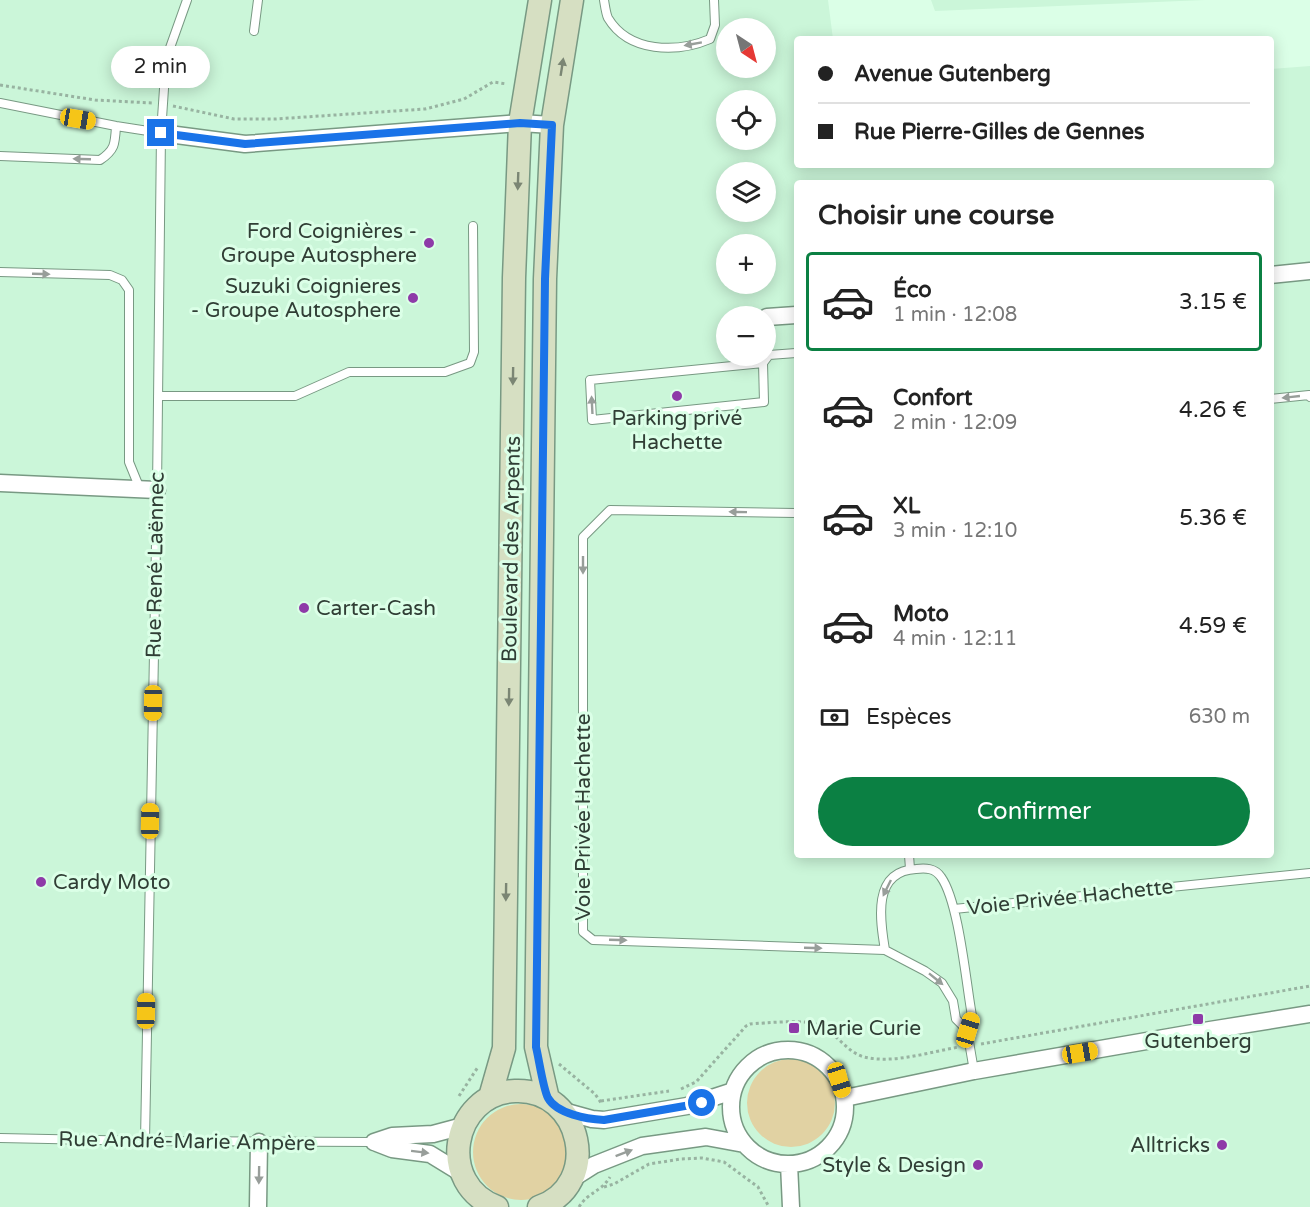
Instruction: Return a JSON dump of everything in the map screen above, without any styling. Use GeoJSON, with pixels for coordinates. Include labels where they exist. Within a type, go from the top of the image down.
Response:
{"type":"FeatureCollection","features":[{"type":"Feature","properties":{"kind":"street","name":"Boulevard des Arpents"},"geometry":{"type":"LineString","coordinates":[[490,1097],[504,1048],[514,278],[520,123],[540,0]]}},
{"type":"Feature","properties":{"kind":"street","name":"Boulevard des Arpents"},"geometry":{"type":"LineString","coordinates":[[572,0],[552,125],[545,279],[536,1047],[556,1105],[575,1133],[578,1151],[572,1179]]}},
{"type":"Feature","properties":{"kind":"street"},"geometry":{"type":"LineString","coordinates":[[161,133],[245,144],[520,123],[552,125]]}},
{"type":"Feature","properties":{"kind":"street"},"geometry":{"type":"LineString","coordinates":[[1274,274],[1310,271]]}},
{"type":"Feature","properties":{"kind":"street"},"geometry":{"type":"LineString","coordinates":[[776,316],[794,315]]}},
{"type":"Feature","properties":{"kind":"street"},"geometry":{"type":"LineString","coordinates":[[0,483],[148,489]]}},
{"type":"Feature","properties":{"kind":"street"},"geometry":{"type":"LineString","coordinates":[[845,1098],[974,1071],[1210,1029],[1310,1014]]}},
{"type":"Feature","properties":{"kind":"street"},"geometry":{"type":"LineString","coordinates":[[792,1049],[811,1054],[828,1064],[839,1080],[845,1098],[845,1118],[838,1136],[825,1151],[808,1161],[789,1164],[772,1162],[757,1155],[744,1144],[735,1130],[730,1110],[733,1091],[741,1073],[755,1059],[773,1051],[792,1049]]}},
{"type":"Feature","properties":{"kind":"street"},"geometry":{"type":"LineString","coordinates":[[492,1206],[468,1186],[461,1173],[458,1155],[458,1140],[463,1126],[474,1109],[490,1097],[516,1091],[532,1092],[556,1105],[592,1119],[604,1120],[687,1106],[733,1091]]}},
{"type":"Feature","properties":{"kind":"street"},"geometry":{"type":"LineString","coordinates":[[374,1142],[392,1136],[433,1134],[463,1126]]}},
{"type":"Feature","properties":{"kind":"street"},"geometry":{"type":"LineString","coordinates":[[543,1206],[558,1196],[572,1179],[594,1165],[642,1146],[706,1137],[744,1144]]}},
{"type":"Feature","properties":{"kind":"street"},"geometry":{"type":"LineString","coordinates":[[258,1207],[259,1142]]}},
{"type":"Feature","properties":{"kind":"street"},"geometry":{"type":"LineString","coordinates":[[374,1142],[392,1149],[430,1154],[461,1173]]}},
{"type":"Feature","properties":{"kind":"street"},"geometry":{"type":"LineString","coordinates":[[789,1164],[791,1207]]}},
{"type":"Feature","properties":{"kind":"lane","name":"Rue René Laënnec"},"geometry":{"type":"LineString","coordinates":[[145,1141],[148,489],[158,396],[161,133],[166,59],[187,0]]}},
{"type":"Feature","properties":{"kind":"lane"},"geometry":{"type":"LineString","coordinates":[[254,31],[258,0]]}},
{"type":"Feature","properties":{"kind":"lane"},"geometry":{"type":"LineString","coordinates":[[604,0],[608,17],[627,39],[650,48],[696,45],[711,39],[715,25],[714,0]]}},
{"type":"Feature","properties":{"kind":"lane"},"geometry":{"type":"LineString","coordinates":[[0,103],[161,133]]}},
{"type":"Feature","properties":{"kind":"lane"},"geometry":{"type":"LineString","coordinates":[[0,156],[100,160],[111,152],[115,142],[116,126]]}},
{"type":"Feature","properties":{"kind":"lane"},"geometry":{"type":"LineString","coordinates":[[158,396],[295,396],[349,372],[445,372],[470,363],[474,352],[473,226]]}},
{"type":"Feature","properties":{"kind":"lane"},"geometry":{"type":"LineString","coordinates":[[0,272],[110,275],[122,280],[129,290],[129,462],[148,489]]}},
{"type":"Feature","properties":{"kind":"lane"},"geometry":{"type":"LineString","coordinates":[[776,354],[794,353]]}},
{"type":"Feature","properties":{"kind":"lane"},"geometry":{"type":"LineString","coordinates":[[763,363],[764,402],[592,420],[590,380],[763,363]]}},
{"type":"Feature","properties":{"kind":"lane"},"geometry":{"type":"LineString","coordinates":[[1274,399],[1310,397]]}},
{"type":"Feature","properties":{"kind":"lane","name":"Voie Privée Hachette"},"geometry":{"type":"LineString","coordinates":[[794,513],[610,510],[582,537],[583,932],[593,940],[885,950],[925,971],[942,984],[953,1001],[956,1018],[968,1030]]}},
{"type":"Feature","properties":{"kind":"lane"},"geometry":{"type":"LineString","coordinates":[[909,858],[910,869]]}},
{"type":"Feature","properties":{"kind":"lane"},"geometry":{"type":"LineString","coordinates":[[885,950],[880,910],[884,891],[893,877],[910,869],[933,870],[940,875],[954,909]]}},
{"type":"Feature","properties":{"kind":"lane","name":"Voie Privée Hachette"},"geometry":{"type":"LineString","coordinates":[[974,1071],[968,1030],[972,1016],[954,909],[1310,873]]}},
{"type":"Feature","properties":{"kind":"lane","name":"Rue André-Marie Ampère"},"geometry":{"type":"LineString","coordinates":[[0,1138],[374,1142]]}},
{"type":"Feature","properties":{"kind":"path"},"geometry":{"type":"LineString","coordinates":[[0,85],[95,100],[163,104],[234,119],[275,119],[424,109],[464,99],[493,82],[526,87]]}},
{"type":"Feature","properties":{"kind":"path"},"geometry":{"type":"LineString","coordinates":[[680,1089],[696,1082],[750,1024],[801,1022],[818,1024],[862,1056],[893,1059],[1310,986]]}},
{"type":"Feature","properties":{"kind":"path"},"geometry":{"type":"LineString","coordinates":[[456,1101],[479,1065]]}},
{"type":"Feature","properties":{"kind":"path"},"geometry":{"type":"LineString","coordinates":[[600,1101],[669,1091]]}},
{"type":"Feature","properties":{"kind":"path"},"geometry":{"type":"LineString","coordinates":[[579,1207],[586,1197],[649,1164],[702,1158],[724,1162],[759,1187],[769,1207]]}},
{"type":"Feature","properties":{"kind":"path"},"geometry":{"type":"LineString","coordinates":[[604,1187],[611,1176],[610,1170]]}},
{"type":"Feature","properties":{"kind":"shaded area"},"geometry":{"type":"Polygon","coordinates":[[[0,0],[828,0],[833,36],[794,36],[794,168],[1274,168],[1274,69],[1310,66],[1310,1207],[0,1207],[0,0]]]}},
{"type":"Feature","properties":{"kind":"shaded area"},"geometry":{"type":"Polygon","coordinates":[[[931,0],[1205,0],[935,11],[931,0]]]}},
{"type":"Feature","properties":{"kind":"shaded area"},"geometry":{"type":"Polygon","coordinates":[[[791,1059],[808,1063],[822,1072],[831,1086],[835,1103],[831,1120],[822,1134],[808,1143],[791,1147],[774,1143],[760,1134],[751,1120],[747,1103],[751,1086],[760,1072],[774,1063],[791,1059]]]}},
{"type":"Feature","properties":{"kind":"shaded area"},"geometry":{"type":"Polygon","coordinates":[[[521,1104],[539,1108],[555,1118],[565,1134],[569,1152],[565,1170],[555,1186],[539,1196],[521,1200],[503,1196],[487,1186],[477,1170],[473,1152],[477,1134],[487,1118],[503,1108],[521,1104]]]}},
{"type":"Feature","properties":{"kind":"place","name":"Ford Coignières - Groupe Autosphere"},"geometry":{"type":"Point","coordinates":[429,243]}},
{"type":"Feature","properties":{"kind":"place","name":"Suzuki Coignieres - Groupe Autosphere"},"geometry":{"type":"Point","coordinates":[413,298]}},
{"type":"Feature","properties":{"kind":"place","name":"Parking privé Hachette"},"geometry":{"type":"Point","coordinates":[677,396]}},
{"type":"Feature","properties":{"kind":"place","name":"Carter-Cash"},"geometry":{"type":"Point","coordinates":[304,608]}},
{"type":"Feature","properties":{"kind":"place","name":"Cardy Moto"},"geometry":{"type":"Point","coordinates":[41,882]}},
{"type":"Feature","properties":{"kind":"place","name":"Gutenberg"},"geometry":{"type":"Point","coordinates":[1198,1019]}},
{"type":"Feature","properties":{"kind":"place","name":"Marie Curie"},"geometry":{"type":"Point","coordinates":[794,1028]}},
{"type":"Feature","properties":{"kind":"place","name":"Alltricks"},"geometry":{"type":"Point","coordinates":[1222,1145]}},
{"type":"Feature","properties":{"kind":"place","name":"Style & Design"},"geometry":{"type":"Point","coordinates":[978,1165]}},
{"type":"Feature","properties":{"kind":"route"},"geometry":{"type":"LineString","coordinates":[[161,133],[245,144],[520,123],[552,125],[545,279],[536,1047],[548,1099],[563,1111],[604,1120],[702,1103]]}}]}
